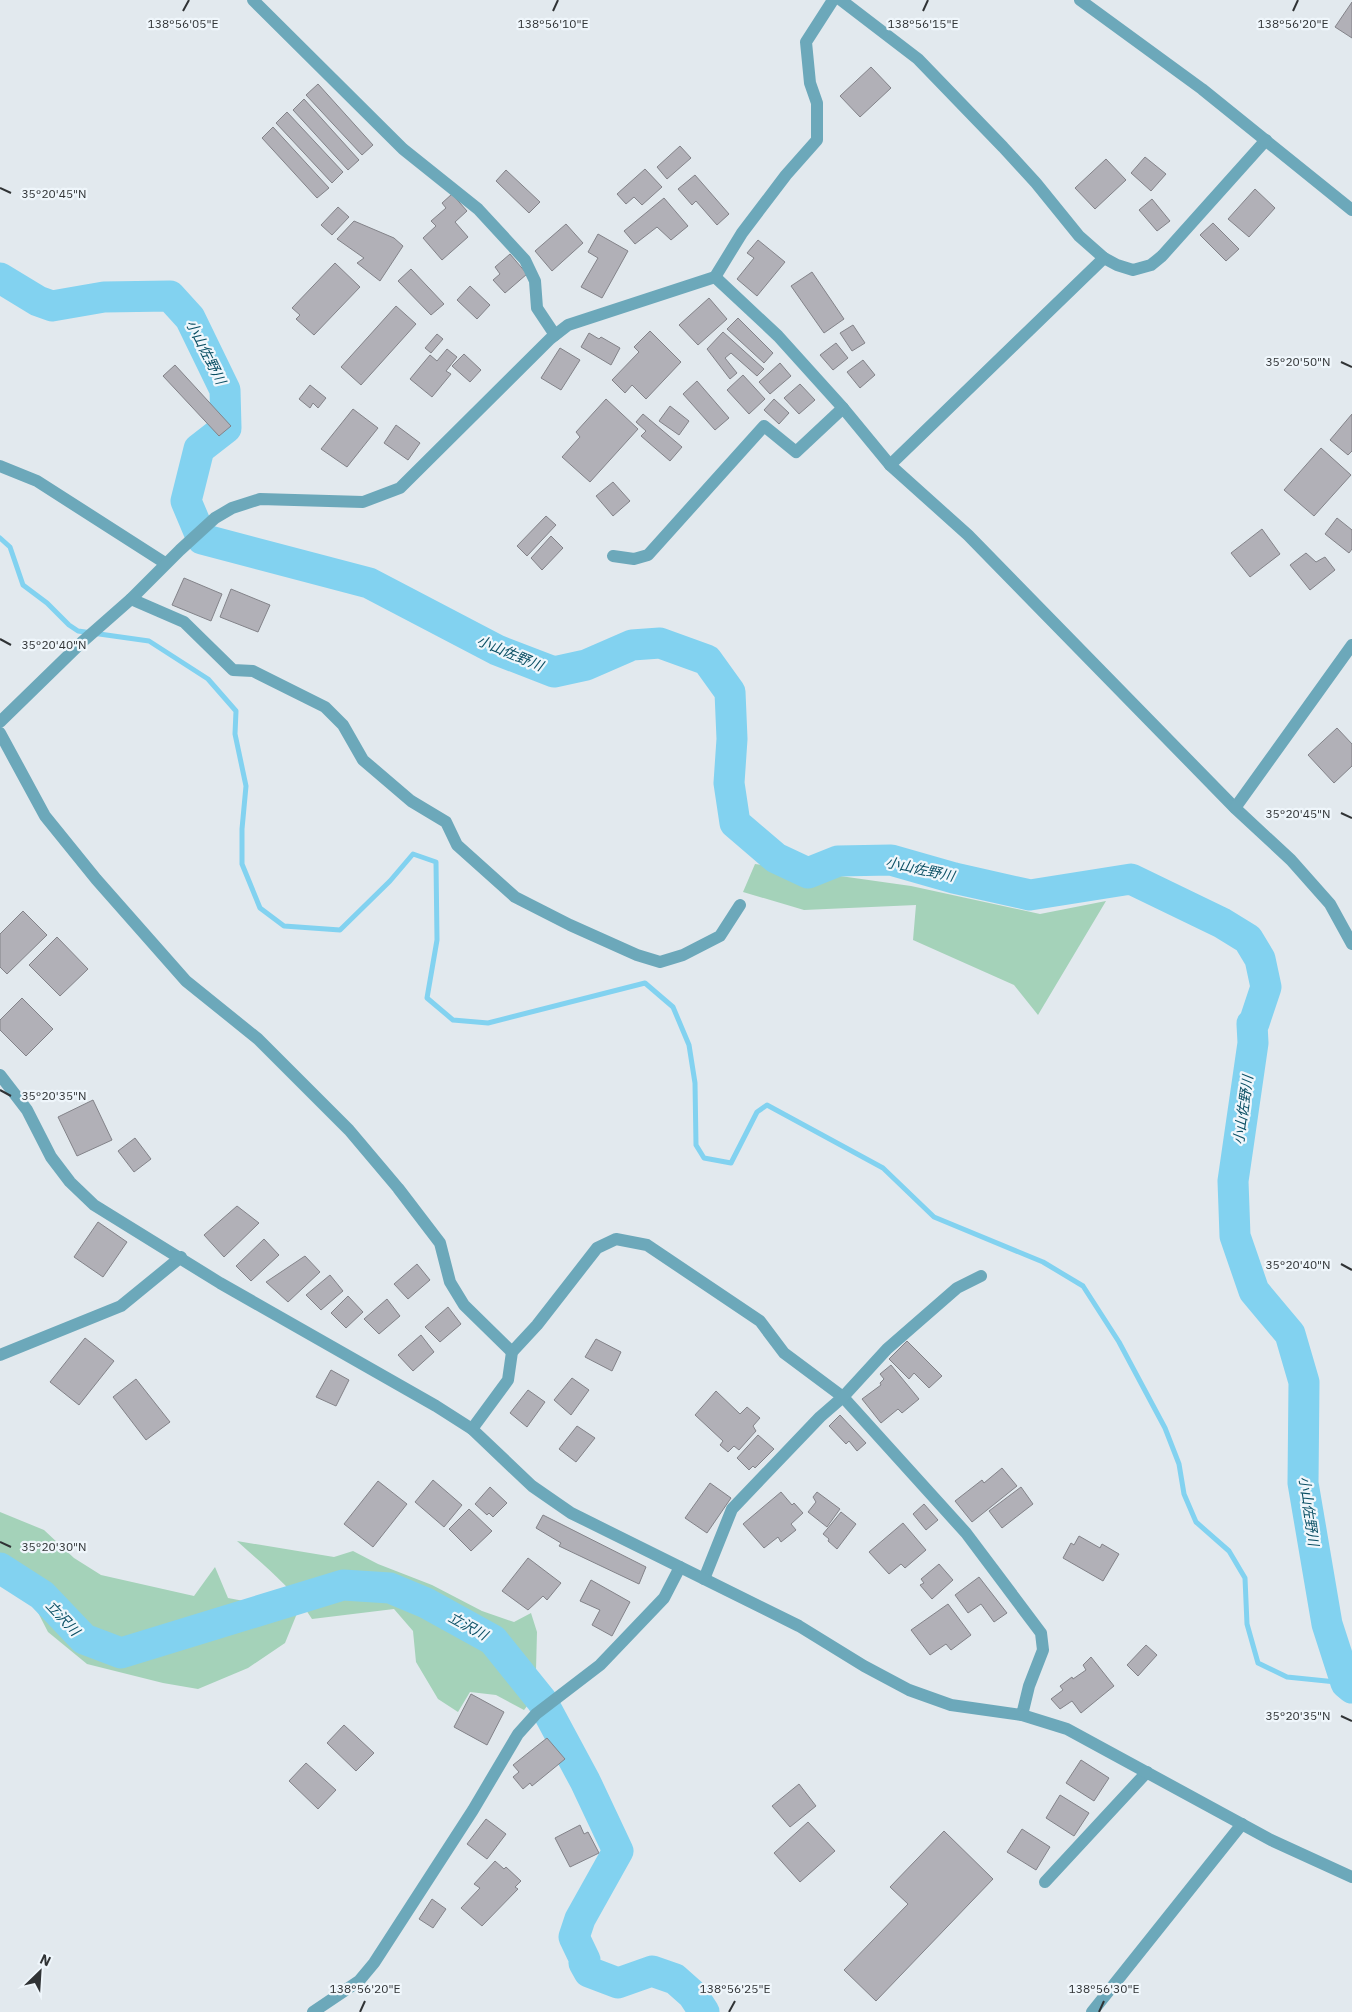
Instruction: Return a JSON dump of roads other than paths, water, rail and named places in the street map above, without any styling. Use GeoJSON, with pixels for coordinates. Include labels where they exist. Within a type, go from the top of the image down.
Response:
{"type":"FeatureCollection","features":[{"type":"Feature","properties":{"kind":"street"},"geometry":{"type":"LineString","coordinates":[[253,0],[403,149],[478,209],[525,260],[535,281],[537,308],[555,335]]}},
{"type":"Feature","properties":{"kind":"street"},"geometry":{"type":"LineString","coordinates":[[0,722],[81,643],[131,599],[165,564],[215,518],[232,508],[260,499],[363,502],[400,488],[555,335],[568,325],[715,277],[742,233],[786,175],[817,140],[817,103],[810,83],[806,42],[833,0]]}},
{"type":"Feature","properties":{"kind":"street"},"geometry":{"type":"LineString","coordinates":[[841,0],[918,59],[1016,161],[1079,236],[1104,258],[1117,265],[1133,270],[1151,265],[1173,244],[1266,140]]}},
{"type":"Feature","properties":{"kind":"street"},"geometry":{"type":"LineString","coordinates":[[1080,0],[1202,89],[1352,210]]}},
{"type":"Feature","properties":{"kind":"street"},"geometry":{"type":"LineString","coordinates":[[890,465],[1093,271],[1104,258]]}},
{"type":"Feature","properties":{"kind":"street"},"geometry":{"type":"LineString","coordinates":[[715,277],[778,336],[843,408],[890,465],[968,535],[1235,808],[1291,860],[1330,904],[1352,944]]}},
{"type":"Feature","properties":{"kind":"street"},"geometry":{"type":"LineString","coordinates":[[613,556],[634,559],[648,556],[764,426],[796,452],[843,408]]}},
{"type":"Feature","properties":{"kind":"street"},"geometry":{"type":"LineString","coordinates":[[0,466],[37,481],[165,564]]}},
{"type":"Feature","properties":{"kind":"street"},"geometry":{"type":"LineString","coordinates":[[131,599],[184,622],[233,670],[253,671],[325,707],[342,725],[364,760],[411,801],[446,822],[457,845],[515,897],[637,956],[660,962],[683,955],[720,936],[740,905]]}},
{"type":"Feature","properties":{"kind":"street"},"geometry":{"type":"LineString","coordinates":[[1235,808],[1352,645]]}},
{"type":"Feature","properties":{"kind":"street"},"geometry":{"type":"LineString","coordinates":[[0,733],[45,816],[96,880],[186,981],[258,1039],[349,1130],[398,1188],[440,1243],[450,1282],[464,1305],[512,1352]]}},
{"type":"Feature","properties":{"kind":"street"},"geometry":{"type":"LineString","coordinates":[[0,1075],[27,1110],[51,1157],[70,1182],[94,1205],[181,1257],[220,1283],[436,1406],[472,1429],[532,1486],[571,1513],[799,1626],[864,1666],[908,1690],[951,1705],[1022,1715],[1067,1729],[1271,1840],[1352,1877]]}},
{"type":"Feature","properties":{"kind":"street"},"geometry":{"type":"LineString","coordinates":[[472,1429],[508,1380],[512,1352],[537,1325],[597,1248],[616,1239],[647,1244],[760,1321],[784,1353],[843,1397],[966,1533],[1041,1633],[1043,1650],[1028,1686],[1022,1715]]}},
{"type":"Feature","properties":{"kind":"street"},"geometry":{"type":"LineString","coordinates":[[0,1355],[121,1306],[181,1257]]}},
{"type":"Feature","properties":{"kind":"street"},"geometry":{"type":"LineString","coordinates":[[704,1579],[732,1509],[820,1417],[843,1397],[887,1349],[957,1288],[981,1276]]}},
{"type":"Feature","properties":{"kind":"street"},"geometry":{"type":"LineString","coordinates":[[322,2010],[359,1981],[374,1963],[473,1810],[518,1734],[536,1714],[600,1665],[664,1598],[680,1567]]}},
{"type":"Feature","properties":{"kind":"street"},"geometry":{"type":"LineString","coordinates":[[1045,1882],[1147,1772]]}},
{"type":"Feature","properties":{"kind":"street"},"geometry":{"type":"LineString","coordinates":[[1092,2012],[1242,1824]]}},
{"type":"Feature","properties":{"kind":"waterway","name":"小山佐野川"},"geometry":{"type":"LineString","coordinates":[[0,278],[38,301],[52,306],[104,297],[170,296],[190,318],[225,390],[226,428],[199,449],[186,501],[202,539],[369,583],[497,650],[554,672],[586,665],[632,645],[660,643],[707,660],[730,692],[732,739],[729,783],[735,823],[776,858],[808,873],[838,861],[891,860],[954,878],[1030,895],[1131,879],[1222,923],[1248,939],[1260,959],[1266,987],[1254,1023],[1252,1024],[1253,1043],[1233,1181],[1235,1236],[1254,1291],[1290,1334],[1304,1382],[1303,1483],[1327,1624],[1346,1683],[1352,1688]]}},
{"type":"Feature","properties":{"kind":"waterway"},"geometry":{"type":"LineString","coordinates":[[0,538],[10,547],[23,585],[47,603],[69,625],[78,631],[149,641],[208,679],[236,711],[235,734],[246,786],[242,829],[242,864],[260,908],[284,926],[340,930],[390,881],[413,854],[436,862],[437,940],[427,998],[453,1020],[488,1023],[645,983],[673,1007],[689,1045],[695,1083],[696,1145],[704,1158],[731,1163],[757,1112],[767,1105],[883,1168],[934,1217],[1043,1262],[1083,1286],[1119,1342],[1165,1428],[1179,1464],[1184,1494],[1196,1522],[1229,1551],[1245,1578],[1247,1624],[1258,1663],[1287,1677],[1346,1683]]}},
{"type":"Feature","properties":{"kind":"waterway","name":"立沢川"},"geometry":{"type":"LineString","coordinates":[[0,1568],[42,1595],[84,1639],[121,1653],[343,1585],[390,1588],[426,1603],[493,1640],[542,1701],[585,1781],[618,1851],[580,1919],[574,1937],[589,1972],[618,1983],[652,1971],[675,1979],[693,1995],[704,2012]]}}]}
